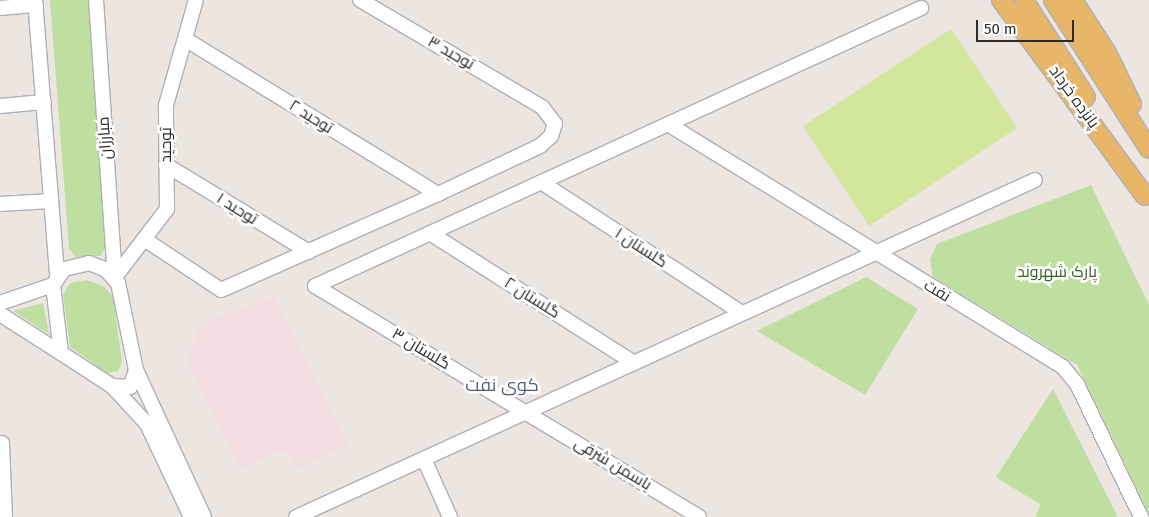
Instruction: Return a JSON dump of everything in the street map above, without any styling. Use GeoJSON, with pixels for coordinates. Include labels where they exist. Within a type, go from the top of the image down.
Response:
{"type":"FeatureCollection","features":[{"type":"Feature","properties":{"kind":"main road","name":"پانزده خرداد"},"geometry":{"type":"LineString","coordinates":[[1002,0],[1147,201]]}},
{"type":"Feature","properties":{"kind":"main road","name":"پانزده خرداد"},"geometry":{"type":"LineString","coordinates":[[1024,0],[1147,201]]}},
{"type":"Feature","properties":{"kind":"main road","name":"پانزده خرداد"},"geometry":{"type":"LineString","coordinates":[[1054,0],[1149,149]]}},
{"type":"Feature","properties":{"kind":"main road"},"geometry":{"type":"LineString","coordinates":[[1074,0],[1107,53],[1149,138]]}},
{"type":"Feature","properties":{"kind":"street","name":"مبارزان"},"geometry":{"type":"LineString","coordinates":[[96,0],[115,277],[136,370]]}},
{"type":"Feature","properties":{"kind":"street","name":"توحید"},"geometry":{"type":"LineString","coordinates":[[115,277],[167,209],[166,104],[196,0]]}},
{"type":"Feature","properties":{"kind":"street","name":"توحید ۳"},"geometry":{"type":"LineString","coordinates":[[360,0],[542,107],[555,124],[551,136],[540,146],[438,194]]}},
{"type":"Feature","properties":{"kind":"street"},"geometry":{"type":"LineString","coordinates":[[0,8],[36,3],[61,354]]}},
{"type":"Feature","properties":{"kind":"street"},"geometry":{"type":"LineString","coordinates":[[430,233],[921,8]]}},
{"type":"Feature","properties":{"kind":"street","name":"توحید ۲"},"geometry":{"type":"LineString","coordinates":[[184,39],[438,194]]}},
{"type":"Feature","properties":{"kind":"street"},"geometry":{"type":"LineString","coordinates":[[0,106],[44,102]]}},
{"type":"Feature","properties":{"kind":"street","name":"نفت"},"geometry":{"type":"LineString","coordinates":[[668,124],[1063,367],[1077,384],[1141,517]]}},
{"type":"Feature","properties":{"kind":"street","name":"توحید ۱"},"geometry":{"type":"LineString","coordinates":[[166,165],[309,252]]}},
{"type":"Feature","properties":{"kind":"street"},"geometry":{"type":"LineString","coordinates":[[296,517],[1035,180]]}},
{"type":"Feature","properties":{"kind":"street","name":"گلستان ۱"},"geometry":{"type":"LineString","coordinates":[[541,182],[742,313]]}},
{"type":"Feature","properties":{"kind":"street"},"geometry":{"type":"LineString","coordinates":[[144,239],[221,290],[438,194]]}},
{"type":"Feature","properties":{"kind":"street"},"geometry":{"type":"LineString","coordinates":[[0,204],[51,201]]}},
{"type":"Feature","properties":{"kind":"street","name":"گلستان ۳"},"geometry":{"type":"LineString","coordinates":[[430,233],[315,286],[526,412]]}},
{"type":"Feature","properties":{"kind":"street","name":"گلستان ۲"},"geometry":{"type":"LineString","coordinates":[[430,233],[634,363]]}},
{"type":"Feature","properties":{"kind":"street"},"geometry":{"type":"LineString","coordinates":[[0,303],[55,281],[75,264],[89,263],[115,277]]}},
{"type":"Feature","properties":{"kind":"street"},"geometry":{"type":"LineString","coordinates":[[0,314],[112,386],[147,424],[191,517]]}},
{"type":"Feature","properties":{"kind":"street"},"geometry":{"type":"LineString","coordinates":[[112,386],[130,387],[136,370]]}},
{"type":"Feature","properties":{"kind":"street"},"geometry":{"type":"LineString","coordinates":[[136,370],[204,517]]}},
{"type":"Feature","properties":{"kind":"street","name":"یاسمن شرقی"},"geometry":{"type":"LineString","coordinates":[[526,412],[699,517]]}},
{"type":"Feature","properties":{"kind":"street"},"geometry":{"type":"LineString","coordinates":[[2,443],[5,517]]}},
{"type":"Feature","properties":{"kind":"street"},"geometry":{"type":"LineString","coordinates":[[424,459],[450,517]]}},
{"type":"Feature","properties":{"kind":"shaded area"},"geometry":{"type":"Polygon","coordinates":[[[274,297],[350,445],[296,470],[285,449],[239,469],[189,365],[190,348],[199,330],[211,320],[274,297]]]}},
{"type":"Feature","properties":{"kind":"green space"},"geometry":{"type":"Polygon","coordinates":[[[50,0],[89,0],[107,246],[100,256],[75,257],[69,248],[50,0]]]}},
{"type":"Feature","properties":{"kind":"green space"},"geometry":{"type":"Polygon","coordinates":[[[951,29],[1017,128],[869,226],[803,126],[951,29]]]}},
{"type":"Feature","properties":{"kind":"green space","name":"پارک شهروند"},"geometry":{"type":"Polygon","coordinates":[[[1091,185],[1149,305],[1149,514],[1077,365],[933,277],[930,260],[937,244],[1091,185]]]}},
{"type":"Feature","properties":{"kind":"green space"},"geometry":{"type":"Polygon","coordinates":[[[866,277],[918,309],[865,395],[757,331],[866,277]]]}},
{"type":"Feature","properties":{"kind":"green space"},"geometry":{"type":"Polygon","coordinates":[[[87,280],[103,286],[113,296],[122,362],[118,371],[107,373],[70,347],[63,295],[70,283],[87,280]]]}},
{"type":"Feature","properties":{"kind":"green space"},"geometry":{"type":"Polygon","coordinates":[[[43,303],[49,334],[13,311],[43,303]]]}},
{"type":"Feature","properties":{"kind":"green space"},"geometry":{"type":"Polygon","coordinates":[[[1053,389],[1118,517],[1035,517],[1041,505],[996,477],[1053,389]]]}},
{"type":"Feature","properties":{"kind":"district","name":"کوی نفت"},"geometry":{"type":"Point","coordinates":[502,385]}}]}
